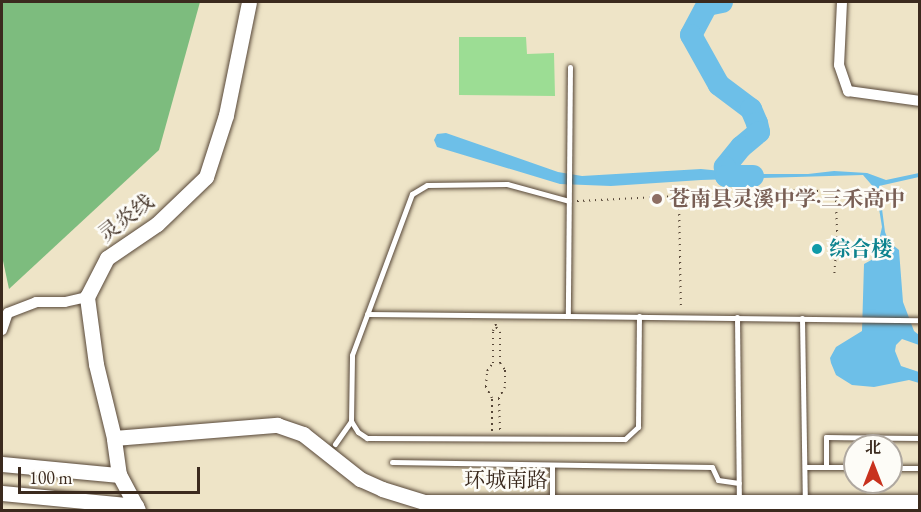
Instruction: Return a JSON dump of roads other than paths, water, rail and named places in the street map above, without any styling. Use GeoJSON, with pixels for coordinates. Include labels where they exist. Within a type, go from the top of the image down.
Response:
{"type":"FeatureCollection","features":[{"type":"Feature","properties":{"kind":"main road","name":"灵炎线"},"geometry":{"type":"LineString","coordinates":[[87,297],[107,258],[157,224],[206,177],[226,115],[249,2]]}},
{"type":"Feature","properties":{"kind":"main road"},"geometry":{"type":"LineString","coordinates":[[87,297],[96,364],[114,438],[119,475],[137,508]]}},
{"type":"Feature","properties":{"kind":"main road","name":"环城南路"},"geometry":{"type":"LineString","coordinates":[[114,438],[277,425],[303,434],[360,478],[382,489],[424,502],[920,502]]}},
{"type":"Feature","properties":{"kind":"main road"},"geometry":{"type":"LineString","coordinates":[[2,464],[119,475]]}},
{"type":"Feature","properties":{"kind":"main road"},"geometry":{"type":"LineString","coordinates":[[2,493],[137,508]]}},
{"type":"Feature","properties":{"kind":"street"},"geometry":{"type":"LineString","coordinates":[[842,2],[839,65],[848,91],[920,101]]}},
{"type":"Feature","properties":{"kind":"street"},"geometry":{"type":"LineString","coordinates":[[2,330],[8,313],[36,302],[65,302],[87,297]]}},
{"type":"Feature","properties":{"kind":"lane"},"geometry":{"type":"LineString","coordinates":[[568,316],[570,67]]}},
{"type":"Feature","properties":{"kind":"lane"},"geometry":{"type":"LineString","coordinates":[[569,201],[507,184],[427,185],[412,194],[352,355],[351,421],[358,432],[367,438],[621,439],[633,434],[638,428],[639,316]]}},
{"type":"Feature","properties":{"kind":"lane"},"geometry":{"type":"LineString","coordinates":[[367,314],[919,320]]}},
{"type":"Feature","properties":{"kind":"lane"},"geometry":{"type":"LineString","coordinates":[[737,317],[739,501]]}},
{"type":"Feature","properties":{"kind":"lane"},"geometry":{"type":"LineString","coordinates":[[802,318],[805,501]]}},
{"type":"Feature","properties":{"kind":"lane"},"geometry":{"type":"LineString","coordinates":[[335,444],[351,421]]}},
{"type":"Feature","properties":{"kind":"lane"},"geometry":{"type":"LineString","coordinates":[[826,467],[826,437],[920,438]]}},
{"type":"Feature","properties":{"kind":"lane"},"geometry":{"type":"LineString","coordinates":[[392,462],[712,467],[718,480],[739,483]]}},
{"type":"Feature","properties":{"kind":"lane"},"geometry":{"type":"LineString","coordinates":[[552,466],[552,501]]}},
{"type":"Feature","properties":{"kind":"lane"},"geometry":{"type":"LineString","coordinates":[[805,467],[843,467]]}},
{"type":"Feature","properties":{"kind":"lane"},"geometry":{"type":"LineString","coordinates":[[903,468],[920,468]]}},
{"type":"Feature","properties":{"kind":"water"},"geometry":{"type":"Polygon","coordinates":[[[446,133],[558,172],[582,176],[701,169],[752,174],[808,174],[834,171],[867,173],[886,180],[919,173],[919,177],[879,186],[885,232],[889,242],[899,250],[903,302],[914,331],[919,335],[919,345],[902,339],[896,345],[895,351],[901,366],[919,372],[919,383],[909,380],[874,387],[852,385],[836,375],[831,363],[830,358],[836,347],[862,331],[864,264],[875,258],[882,227],[876,190],[863,175],[701,180],[611,186],[560,184],[437,147],[434,140],[437,134],[446,133]]]}},
{"type":"Feature","properties":{"kind":"waterway"},"geometry":{"type":"LineString","coordinates":[[722,2],[707,5],[691,35],[719,85],[751,109],[759,132],[741,147],[725,167],[726,176],[753,176]]}},
{"type":"Feature","properties":{"kind":"place","name":"苍南县灵溪中学·三禾高中"},"geometry":{"type":"Point","coordinates":[657,199]}},
{"type":"Feature","properties":{"kind":"place","name":"综合楼"},"geometry":{"type":"Point","coordinates":[817,249]}}]}
